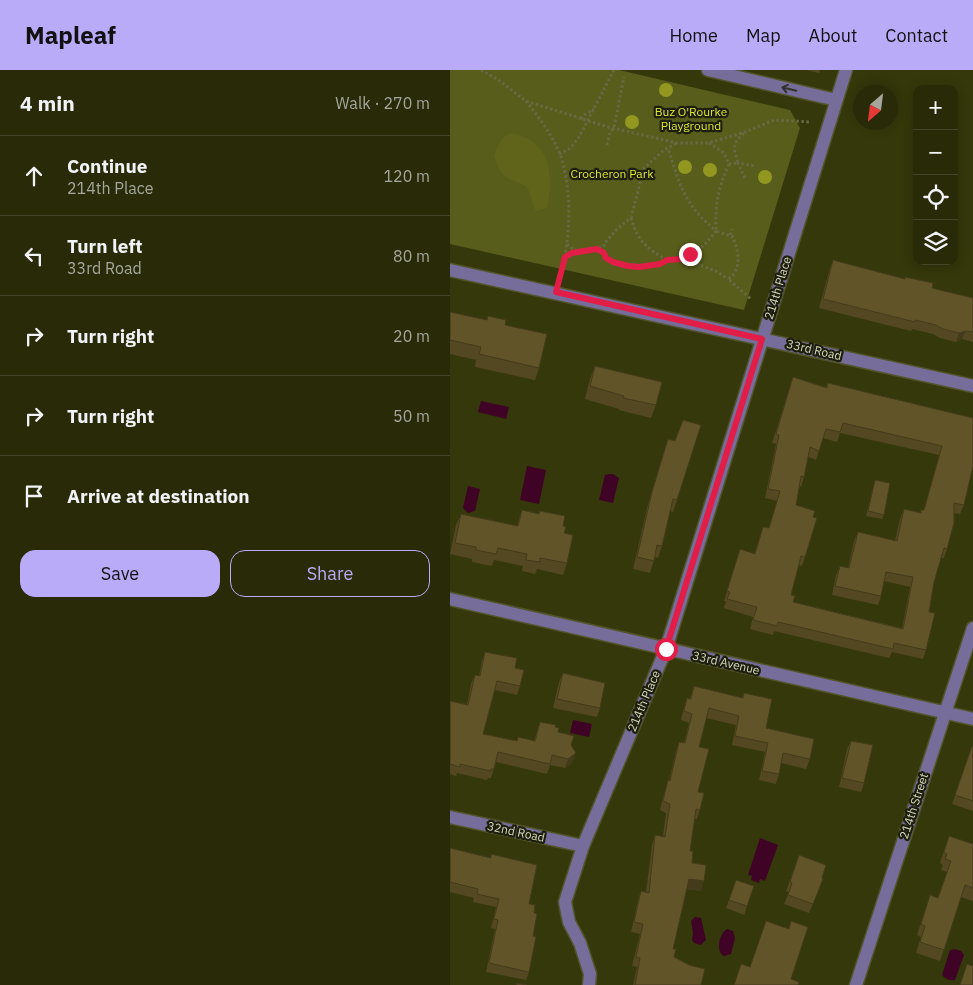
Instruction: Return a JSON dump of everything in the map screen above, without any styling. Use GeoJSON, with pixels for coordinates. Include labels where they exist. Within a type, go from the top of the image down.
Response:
{"type":"FeatureCollection","features":[{"type":"Feature","properties":{"kind":"street"},"geometry":{"type":"LineString","coordinates":[[708,70],[836,100]]}},
{"type":"Feature","properties":{"kind":"street","name":"214th Place"},"geometry":{"type":"LineString","coordinates":[[589,985],[590,974],[580,943],[569,922],[565,902],[583,846],[666,649],[846,70]]}},
{"type":"Feature","properties":{"kind":"street","name":"33rd Road"},"geometry":{"type":"LineString","coordinates":[[450,270],[973,386]]}},
{"type":"Feature","properties":{"kind":"street","name":"33rd Avenue"},"geometry":{"type":"LineString","coordinates":[[450,599],[973,719]]}},
{"type":"Feature","properties":{"kind":"street","name":"214th Street"},"geometry":{"type":"LineString","coordinates":[[856,985],[973,628]]}},
{"type":"Feature","properties":{"kind":"street","name":"32nd Road"},"geometry":{"type":"LineString","coordinates":[[450,817],[583,846]]}},
{"type":"Feature","properties":{"kind":"path"},"geometry":{"type":"LineString","coordinates":[[481,70],[497,79],[526,101],[544,124],[559,154],[570,206],[565,257],[556,292]]}},
{"type":"Feature","properties":{"kind":"path"},"geometry":{"type":"LineString","coordinates":[[559,154],[569,149],[578,139],[614,70]]}},
{"type":"Feature","properties":{"kind":"path"},"geometry":{"type":"LineString","coordinates":[[607,145],[610,132],[614,128],[624,77]]}},
{"type":"Feature","properties":{"kind":"path"},"geometry":{"type":"LineString","coordinates":[[526,101],[581,119],[678,143],[708,143],[745,132],[774,120],[811,122]]}},
{"type":"Feature","properties":{"kind":"path"},"geometry":{"type":"LineString","coordinates":[[581,119],[584,115],[595,109]]}},
{"type":"Feature","properties":{"kind":"path"},"geometry":{"type":"LineString","coordinates":[[745,132],[737,139],[734,147],[738,163],[745,178]]}},
{"type":"Feature","properties":{"kind":"path"},"geometry":{"type":"LineString","coordinates":[[667,260],[647,247],[637,236],[631,218],[644,168],[668,148],[678,143]]}},
{"type":"Feature","properties":{"kind":"path"},"geometry":{"type":"LineString","coordinates":[[682,259],[703,248],[716,231],[720,184],[729,164],[724,153],[708,143]]}},
{"type":"Feature","properties":{"kind":"path"},"geometry":{"type":"LineString","coordinates":[[668,148],[678,182],[693,209],[716,231],[733,237],[738,258],[734,273],[728,279]]}},
{"type":"Feature","properties":{"kind":"path"},"geometry":{"type":"LineString","coordinates":[[729,164],[738,163],[755,166]]}},
{"type":"Feature","properties":{"kind":"path"},"geometry":{"type":"LineString","coordinates":[[565,257],[572,253],[597,249],[631,218]]}},
{"type":"Feature","properties":{"kind":"path"},"geometry":{"type":"LineString","coordinates":[[730,235],[732,229]]}},
{"type":"Feature","properties":{"kind":"path"},"geometry":{"type":"LineString","coordinates":[[567,244],[572,250],[579,252]]}},
{"type":"Feature","properties":{"kind":"path"},"geometry":{"type":"LineString","coordinates":[[604,244],[606,258],[613,262],[628,266],[649,266],[660,264],[667,260],[682,259],[716,271],[752,299]]}},
{"type":"Feature","properties":{"kind":"path"},"geometry":{"type":"LineString","coordinates":[[597,249],[604,253]]}},
{"type":"Feature","properties":{"kind":"green space","name":"Crocheron Park"},"geometry":{"type":"Polygon","coordinates":[[[450,70],[619,70],[790,110],[800,128],[744,310],[450,244],[450,70]]]}},
{"type":"Feature","properties":{"kind":"shaded area"},"geometry":{"type":"Polygon","coordinates":[[[510,133],[524,137],[542,151],[549,171],[550,183],[547,208],[536,211],[527,187],[506,177],[497,165],[494,157],[497,149],[502,140],[510,133]]]}},
{"type":"Feature","properties":{"kind":"shaded area"},"geometry":{"type":"Polygon","coordinates":[[[481,401],[509,407],[506,419],[478,412],[481,401]]]}},
{"type":"Feature","properties":{"kind":"shaded area"},"geometry":{"type":"Polygon","coordinates":[[[527,466],[546,470],[539,504],[520,500],[527,466]]]}},
{"type":"Feature","properties":{"kind":"shaded area"},"geometry":{"type":"Polygon","coordinates":[[[609,474],[619,478],[613,503],[599,500],[605,475],[609,474]]]}},
{"type":"Feature","properties":{"kind":"shaded area"},"geometry":{"type":"Polygon","coordinates":[[[468,486],[480,489],[475,511],[468,513],[463,508],[468,486]]]}},
{"type":"Feature","properties":{"kind":"shaded area"},"geometry":{"type":"Polygon","coordinates":[[[573,720],[592,724],[589,737],[570,733],[573,720]]]}},
{"type":"Feature","properties":{"kind":"shaded area"},"geometry":{"type":"Polygon","coordinates":[[[760,838],[778,845],[765,881],[760,879],[759,883],[751,880],[752,876],[748,875],[760,838]]]}},
{"type":"Feature","properties":{"kind":"shaded area"},"geometry":{"type":"Polygon","coordinates":[[[695,917],[701,918],[706,940],[701,945],[694,943],[692,940],[691,921],[695,917]]]}},
{"type":"Feature","properties":{"kind":"shaded area"},"geometry":{"type":"Polygon","coordinates":[[[727,929],[733,931],[735,938],[731,954],[724,956],[721,954],[719,944],[722,934],[727,929]]]}},
{"type":"Feature","properties":{"kind":"shaded area"},"geometry":{"type":"Polygon","coordinates":[[[950,950],[961,951],[964,955],[955,980],[946,979],[942,975],[950,950]]]}},
{"type":"Feature","properties":{"kind":"building"},"geometry":{"type":"Polygon","coordinates":[[[833,260],[905,279],[905,277],[933,283],[932,288],[973,298],[973,332],[959,333],[936,325],[915,320],[915,322],[823,299],[833,260]]]}},
{"type":"Feature","properties":{"kind":"building"},"geometry":{"type":"Polygon","coordinates":[[[450,312],[487,320],[488,316],[506,320],[505,325],[547,334],[539,368],[479,354],[481,347],[450,340],[450,312]]]}},
{"type":"Feature","properties":{"kind":"building"},"geometry":{"type":"Polygon","coordinates":[[[595,366],[662,382],[656,405],[623,398],[624,396],[590,386],[595,366]]]}},
{"type":"Feature","properties":{"kind":"building"},"geometry":{"type":"Polygon","coordinates":[[[793,377],[827,388],[828,383],[973,418],[973,466],[964,505],[954,503],[954,523],[947,549],[944,548],[934,582],[929,612],[935,613],[926,650],[894,643],[893,649],[778,622],[777,626],[753,620],[757,607],[727,599],[730,592],[727,591],[740,549],[755,554],[763,527],[769,528],[780,491],[768,489],[779,435],[776,434],[793,377]],[[843,423],[840,432],[826,429],[819,451],[810,447],[804,477],[801,476],[796,505],[815,511],[813,517],[817,518],[805,557],[801,556],[791,595],[795,596],[793,602],[903,629],[913,577],[886,572],[881,596],[835,586],[840,566],[849,568],[858,532],[897,541],[904,509],[921,513],[921,510],[924,510],[942,446],[843,423]]]}},
{"type":"Feature","properties":{"kind":"building"},"geometry":{"type":"Polygon","coordinates":[[[683,420],[701,425],[677,500],[673,499],[662,546],[657,545],[654,561],[637,557],[652,492],[668,439],[675,441],[683,420]]]}},
{"type":"Feature","properties":{"kind":"building"},"geometry":{"type":"Polygon","coordinates":[[[875,480],[890,483],[884,515],[868,511],[875,480]]]}},
{"type":"Feature","properties":{"kind":"building"},"geometry":{"type":"Polygon","coordinates":[[[522,510],[539,514],[540,511],[565,516],[563,526],[566,527],[564,533],[573,535],[567,563],[540,558],[540,562],[526,560],[527,554],[498,548],[496,554],[476,550],[476,547],[455,543],[461,514],[518,526],[522,510]]]}},
{"type":"Feature","properties":{"kind":"building"},"geometry":{"type":"Polygon","coordinates":[[[485,652],[517,658],[515,668],[524,670],[520,686],[497,681],[483,734],[517,741],[518,737],[535,741],[540,722],[556,725],[555,727],[559,728],[558,732],[574,736],[571,745],[576,753],[568,759],[552,755],[550,764],[498,752],[494,769],[491,769],[491,771],[460,764],[460,767],[450,764],[450,701],[468,705],[475,675],[480,676],[485,652]]]}},
{"type":"Feature","properties":{"kind":"building"},"geometry":{"type":"Polygon","coordinates":[[[563,673],[605,683],[600,708],[557,699],[563,673]]]}},
{"type":"Feature","properties":{"kind":"building"},"geometry":{"type":"Polygon","coordinates":[[[694,686],[743,698],[744,693],[772,699],[766,728],[814,739],[810,759],[783,753],[779,774],[762,771],[768,743],[735,736],[739,716],[709,708],[699,747],[709,749],[698,792],[704,793],[700,810],[696,809],[690,851],[693,851],[692,863],[706,865],[704,881],[689,879],[673,949],[676,949],[674,957],[689,965],[705,969],[701,985],[635,985],[640,958],[636,957],[643,924],[634,922],[641,891],[649,893],[655,835],[665,837],[670,804],[663,801],[668,780],[670,781],[679,742],[685,743],[692,714],[684,711],[687,698],[691,699],[694,686]]]}},
{"type":"Feature","properties":{"kind":"building"},"geometry":{"type":"Polygon","coordinates":[[[851,741],[873,745],[864,783],[842,778],[851,741]]]}},
{"type":"Feature","properties":{"kind":"building"},"geometry":{"type":"Polygon","coordinates":[[[973,747],[973,801],[955,795],[973,747]]]}},
{"type":"Feature","properties":{"kind":"building"},"geometry":{"type":"Polygon","coordinates":[[[949,836],[973,844],[973,888],[965,885],[944,950],[920,942],[925,926],[921,924],[930,895],[938,898],[951,861],[945,859],[947,854],[944,852],[949,836]]]}},
{"type":"Feature","properties":{"kind":"building"},"geometry":{"type":"Polygon","coordinates":[[[450,848],[491,858],[491,854],[537,865],[529,904],[535,905],[534,913],[537,914],[533,936],[536,937],[529,972],[489,963],[498,920],[494,919],[499,899],[477,894],[478,889],[450,882],[450,848]]]}},
{"type":"Feature","properties":{"kind":"building"},"geometry":{"type":"Polygon","coordinates":[[[799,855],[826,865],[823,879],[813,904],[788,895],[792,883],[790,882],[799,855]]]}},
{"type":"Feature","properties":{"kind":"building"},"geometry":{"type":"Polygon","coordinates":[[[736,880],[754,886],[747,906],[729,900],[736,880]]]}},
{"type":"Feature","properties":{"kind":"building"},"geometry":{"type":"Polygon","coordinates":[[[766,921],[789,929],[791,921],[808,927],[791,979],[799,982],[798,985],[734,985],[741,964],[750,967],[766,921]]]}},
{"type":"Feature","properties":{"kind":"building"},"geometry":{"type":"Polygon","coordinates":[[[967,964],[973,966],[973,985],[960,985],[967,964]]]}},
{"type":"Feature","properties":{"kind":"route"},"geometry":{"type":"LineString","coordinates":[[666,649],[762,339],[556,292],[565,257],[572,253],[597,249],[613,262],[639,267],[660,264],[667,260],[682,259],[690,254]]}},
{"type":"Feature","properties":{"kind":"park label","name":"Buz O'Rourke Playground"},"geometry":{"type":"Point","coordinates":[691,119]}}]}
